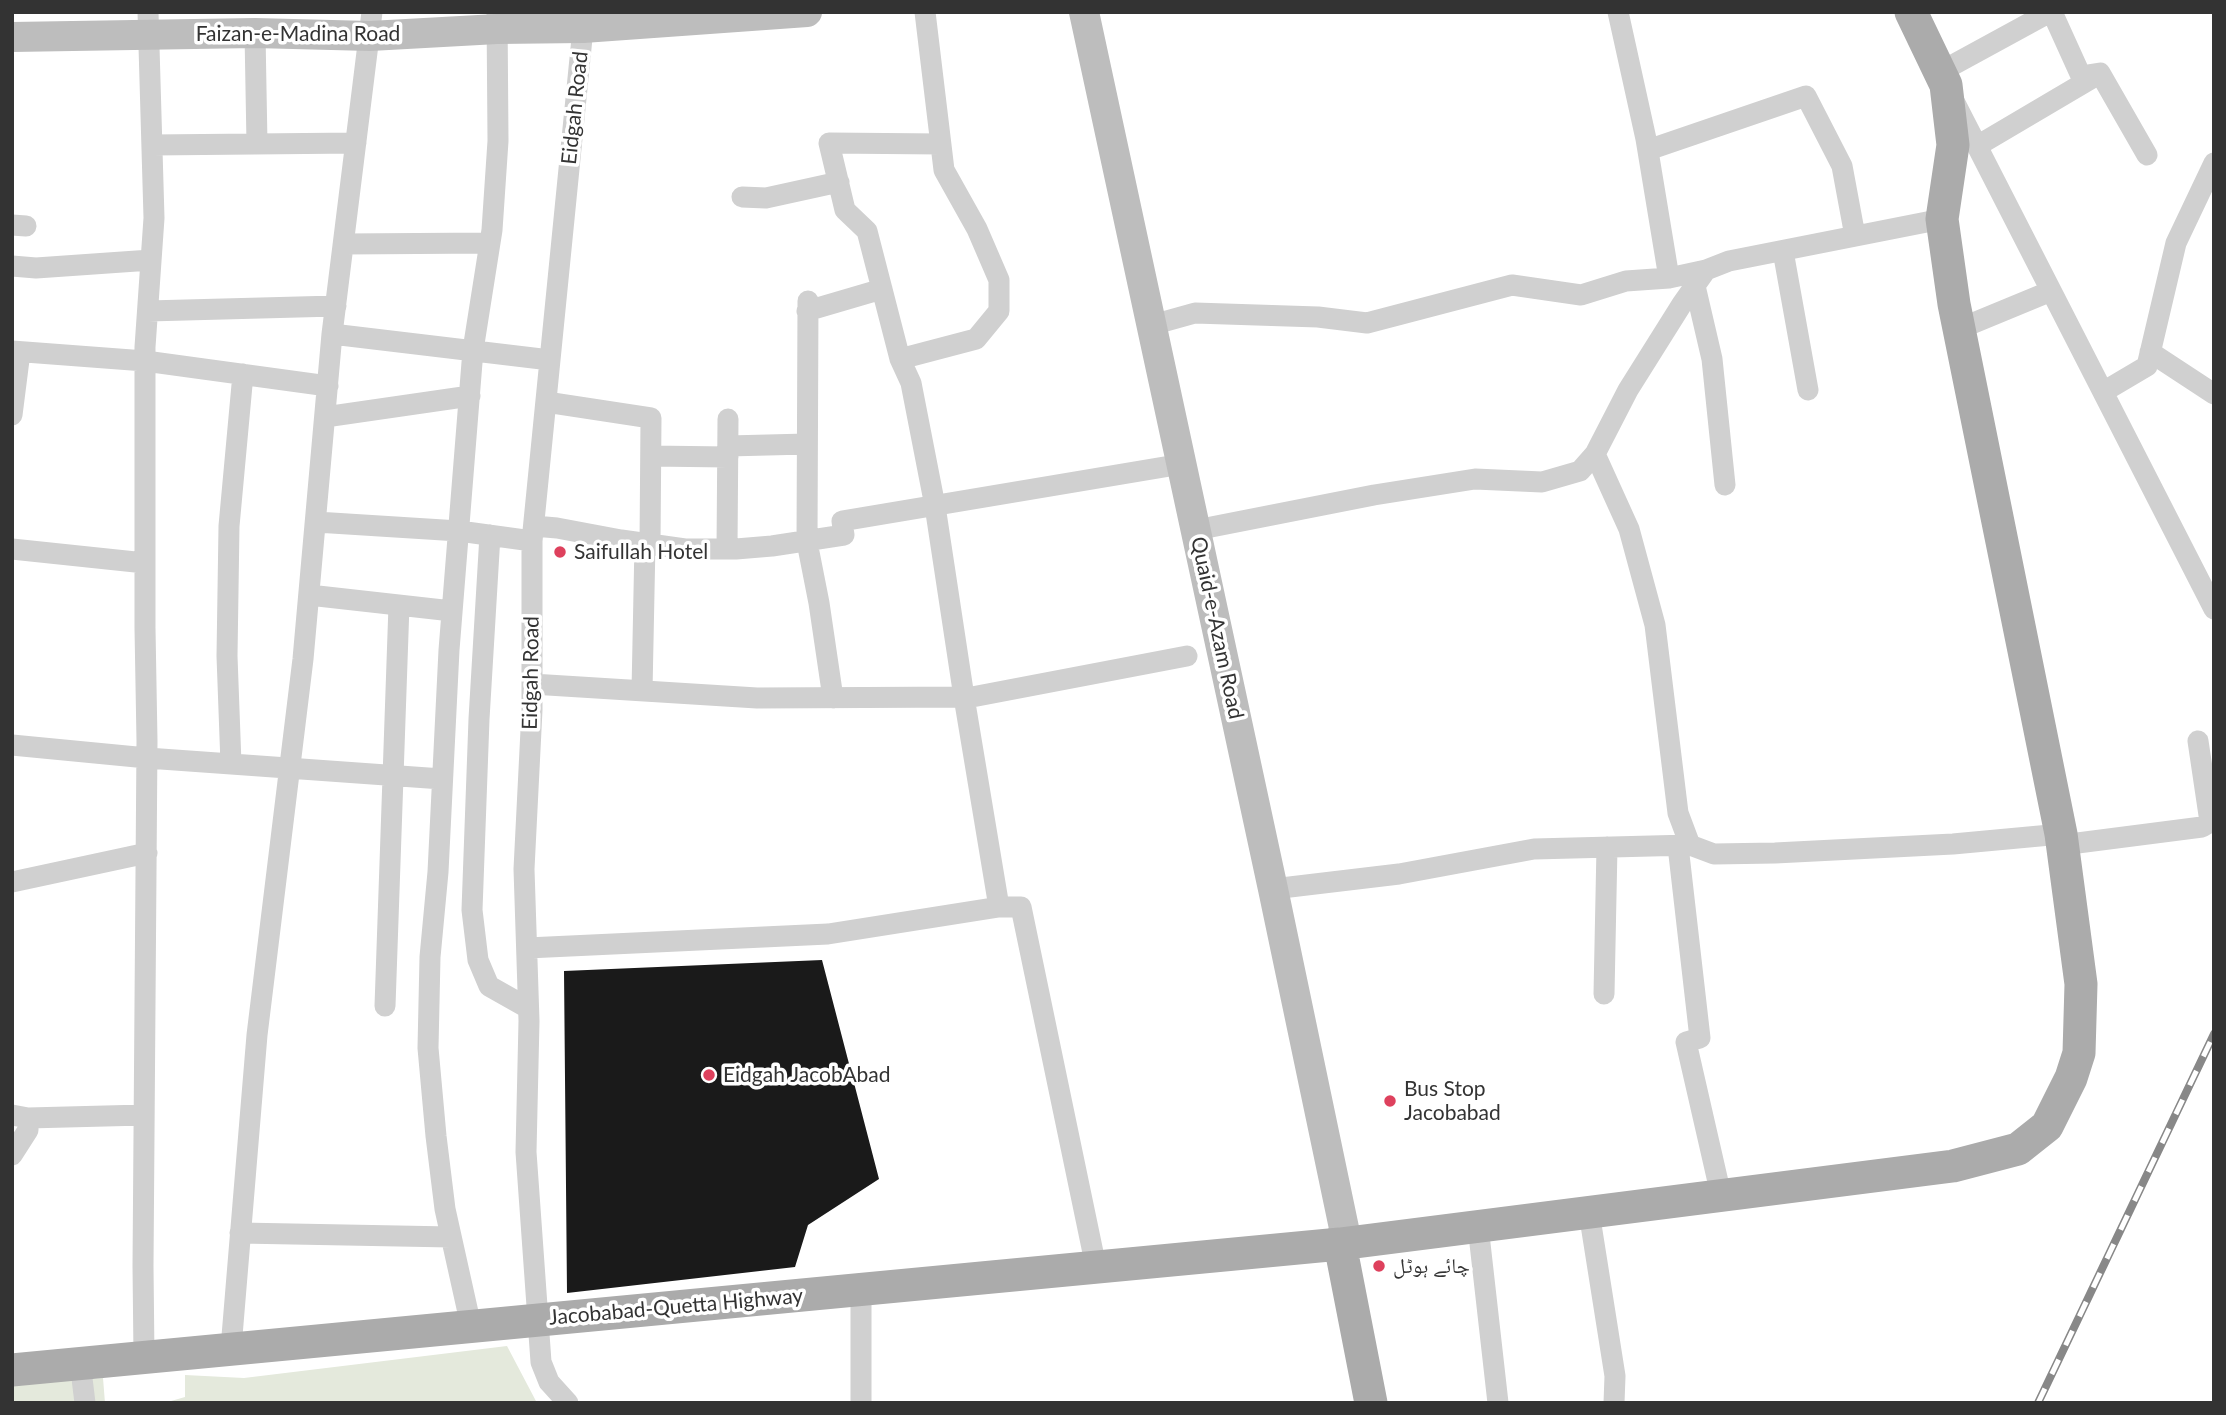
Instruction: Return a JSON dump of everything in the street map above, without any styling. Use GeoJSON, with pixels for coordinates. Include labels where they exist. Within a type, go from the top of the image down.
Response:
{"type":"FeatureCollection","features":[{"type":"Feature","properties":{"kind":"main road","name":"Jacobabad-Quetta Highway"},"geometry":{"type":"LineString","coordinates":[[12,1370],[1340,1244],[1953,1166],[2018,1149],[2047,1126],[2071,1079],[2079,1053],[2081,984],[2062,840],[1959,329],[1942,219],[1953,145],[1943,79],[1911,12]]}},
{"type":"Feature","properties":{"kind":"main road"},"geometry":{"type":"LineString","coordinates":[[1340,1244],[1371,1403]]}},
{"type":"Feature","properties":{"kind":"street","name":"Faizan-e-Madina Road"},"geometry":{"type":"LineString","coordinates":[[12,37],[149,23],[255,33],[371,24],[497,21],[573,23],[807,12]]}},
{"type":"Feature","properties":{"kind":"street"},"geometry":{"type":"LineString","coordinates":[[900,359],[975,338],[999,311],[999,280],[977,229],[944,170],[925,12]]}},
{"type":"Feature","properties":{"kind":"street","name":"Quaid-e-Azam Road"},"geometry":{"type":"LineString","coordinates":[[1084,12],[1344,1227],[1340,1244]]}},
{"type":"Feature","properties":{"kind":"street"},"geometry":{"type":"LineString","coordinates":[[1618,12],[1648,150],[1669,278]]}},
{"type":"Feature","properties":{"kind":"street"},"geometry":{"type":"LineString","coordinates":[[2100,74],[2081,76],[2051,12],[1943,79],[2214,609]]}},
{"type":"Feature","properties":{"kind":"street"},"geometry":{"type":"LineString","coordinates":[[471,1326],[445,1209],[428,1048],[430,957],[438,872],[452,611],[473,350],[490,243],[498,141],[497,21]]}},
{"type":"Feature","properties":{"kind":"street"},"geometry":{"type":"LineString","coordinates":[[144,1357],[147,853],[145,361],[154,218],[149,23]]}},
{"type":"Feature","properties":{"kind":"street","name":"Eidgah Road"},"geometry":{"type":"LineString","coordinates":[[568,1403],[549,1382],[541,1362],[526,1152],[528,1008],[524,869],[532,684],[533,534],[550,360],[573,23]]}},
{"type":"Feature","properties":{"kind":"street"},"geometry":{"type":"LineString","coordinates":[[231,1348],[257,1035],[309,594],[332,334],[371,24]]}},
{"type":"Feature","properties":{"kind":"street"},"geometry":{"type":"LineString","coordinates":[[255,33],[257,144]]}},
{"type":"Feature","properties":{"kind":"street"},"geometry":{"type":"LineString","coordinates":[[1977,146],[2100,74]]}},
{"type":"Feature","properties":{"kind":"street"},"geometry":{"type":"LineString","coordinates":[[2100,74],[2147,155]]}},
{"type":"Feature","properties":{"kind":"street"},"geometry":{"type":"LineString","coordinates":[[1648,150],[1807,96],[1842,166],[1854,236]]}},
{"type":"Feature","properties":{"kind":"street"},"geometry":{"type":"LineString","coordinates":[[152,145],[356,143]]}},
{"type":"Feature","properties":{"kind":"street"},"geometry":{"type":"LineString","coordinates":[[941,144],[829,143],[845,210],[867,231],[900,359],[911,383],[935,506],[999,907]]}},
{"type":"Feature","properties":{"kind":"street"},"geometry":{"type":"LineString","coordinates":[[2103,392],[2147,366],[2176,243],[2208,188],[2214,163]]}},
{"type":"Feature","properties":{"kind":"street"},"geometry":{"type":"LineString","coordinates":[[743,197],[766,198],[839,182]]}},
{"type":"Feature","properties":{"kind":"street"},"geometry":{"type":"LineString","coordinates":[[1196,530],[1374,495],[1475,479],[1542,482],[1580,471],[1595,454],[1628,390],[1701,278],[1729,261],[1942,219]]}},
{"type":"Feature","properties":{"kind":"street"},"geometry":{"type":"LineString","coordinates":[[344,244],[490,243]]}},
{"type":"Feature","properties":{"kind":"street"},"geometry":{"type":"LineString","coordinates":[[1783,251],[1808,390]]}},
{"type":"Feature","properties":{"kind":"street"},"geometry":{"type":"LineString","coordinates":[[12,266],[36,268],[151,260]]}},
{"type":"Feature","properties":{"kind":"street"},"geometry":{"type":"LineString","coordinates":[[1152,325],[1195,313],[1318,317],[1367,323],[1512,285],[1581,295],[1626,281],[1701,278]]}},
{"type":"Feature","properties":{"kind":"street"},"geometry":{"type":"LineString","coordinates":[[1701,278],[1726,485]]}},
{"type":"Feature","properties":{"kind":"street"},"geometry":{"type":"LineString","coordinates":[[833,698],[807,542],[807,306],[882,289]]}},
{"type":"Feature","properties":{"kind":"street"},"geometry":{"type":"LineString","coordinates":[[1959,329],[2051,291]]}},
{"type":"Feature","properties":{"kind":"street"},"geometry":{"type":"LineString","coordinates":[[148,311],[336,306]]}},
{"type":"Feature","properties":{"kind":"street"},"geometry":{"type":"LineString","coordinates":[[332,334],[550,360]]}},
{"type":"Feature","properties":{"kind":"street"},"geometry":{"type":"LineString","coordinates":[[12,415],[16,351],[145,361],[328,386]]}},
{"type":"Feature","properties":{"kind":"street"},"geometry":{"type":"LineString","coordinates":[[2150,352],[2214,394]]}},
{"type":"Feature","properties":{"kind":"street"},"geometry":{"type":"LineString","coordinates":[[231,764],[227,656],[229,526],[243,374]]}},
{"type":"Feature","properties":{"kind":"street"},"geometry":{"type":"LineString","coordinates":[[325,417],[470,396]]}},
{"type":"Feature","properties":{"kind":"street"},"geometry":{"type":"LineString","coordinates":[[546,402],[651,418],[642,691]]}},
{"type":"Feature","properties":{"kind":"street"},"geometry":{"type":"LineString","coordinates":[[727,550],[728,419]]}},
{"type":"Feature","properties":{"kind":"street"},"geometry":{"type":"LineString","coordinates":[[651,456],[807,444]]}},
{"type":"Feature","properties":{"kind":"street"},"geometry":{"type":"LineString","coordinates":[[1595,454],[1629,529],[1655,625],[1684,846],[1700,1038],[1686,1042],[1721,1195]]}},
{"type":"Feature","properties":{"kind":"street"},"geometry":{"type":"LineString","coordinates":[[316,522],[490,535],[571,530],[685,549],[727,550],[807,542],[844,535],[842,521],[1182,464]]}},
{"type":"Feature","properties":{"kind":"street"},"geometry":{"type":"LineString","coordinates":[[490,535],[472,910],[478,960],[489,986],[528,1008]]}},
{"type":"Feature","properties":{"kind":"street"},"geometry":{"type":"LineString","coordinates":[[12,550],[145,563]]}},
{"type":"Feature","properties":{"kind":"street"},"geometry":{"type":"LineString","coordinates":[[309,594],[452,611]]}},
{"type":"Feature","properties":{"kind":"street"},"geometry":{"type":"LineString","coordinates":[[385,1006],[399,605]]}},
{"type":"Feature","properties":{"kind":"street"},"geometry":{"type":"LineString","coordinates":[[532,684],[757,698],[964,697],[1187,656]]}},
{"type":"Feature","properties":{"kind":"street"},"geometry":{"type":"LineString","coordinates":[[1273,889],[1399,874],[1534,849],[1684,846],[1714,854],[1775,853],[2062,840],[2202,827],[2212,821],[2198,741]]}},
{"type":"Feature","properties":{"kind":"street"},"geometry":{"type":"LineString","coordinates":[[12,745],[147,758],[442,779]]}},
{"type":"Feature","properties":{"kind":"street"},"geometry":{"type":"LineString","coordinates":[[1604,994],[1607,848]]}},
{"type":"Feature","properties":{"kind":"street"},"geometry":{"type":"LineString","coordinates":[[12,882],[147,853]]}},
{"type":"Feature","properties":{"kind":"street"},"geometry":{"type":"LineString","coordinates":[[527,948],[828,934],[999,907],[1021,907],[1096,1268]]}},
{"type":"Feature","properties":{"kind":"street"},"geometry":{"type":"LineString","coordinates":[[12,1155],[28,1130],[20,1116],[144,1115]]}},
{"type":"Feature","properties":{"kind":"street"},"geometry":{"type":"LineString","coordinates":[[1589,1212],[1615,1376],[1614,1403]]}},
{"type":"Feature","properties":{"kind":"street"},"geometry":{"type":"LineString","coordinates":[[1478,1226],[1498,1403]]}},
{"type":"Feature","properties":{"kind":"street"},"geometry":{"type":"LineString","coordinates":[[240,1233],[451,1237]]}},
{"type":"Feature","properties":{"kind":"street"},"geometry":{"type":"LineString","coordinates":[[861,1290],[861,1403]]}},
{"type":"Feature","properties":{"kind":"street"},"geometry":{"type":"LineString","coordinates":[[80,1362],[85,1403]]}},
{"type":"Feature","properties":{"kind":"shaded area"},"geometry":{"type":"Polygon","coordinates":[[[507,1346],[537,1403],[164,1403],[185,1397],[185,1375],[244,1378],[507,1346]]]}},
{"type":"Feature","properties":{"kind":"shaded area"},"geometry":{"type":"Polygon","coordinates":[[[103,1378],[105,1403],[12,1403],[12,1384],[103,1378]]]}},
{"type":"Feature","properties":{"kind":"building","name":"Eidgah JacobAbad"},"geometry":{"type":"Polygon","coordinates":[[[822,960],[879,1179],[808,1225],[795,1267],[567,1293],[564,971],[822,960]]]}},
{"type":"Feature","properties":{"kind":"railway"},"geometry":{"type":"LineString","coordinates":[[2038,1403],[2214,1034]]}},
{"type":"Feature","properties":{"kind":"place","name":"Saifullah Hotel"},"geometry":{"type":"Point","coordinates":[560,552]}},
{"type":"Feature","properties":{"kind":"place","name":"Eidgah JacobAbad"},"geometry":{"type":"Point","coordinates":[709,1075]}},
{"type":"Feature","properties":{"kind":"place","name":"Bus Stop Jacobabad"},"geometry":{"type":"Point","coordinates":[1390,1101]}},
{"type":"Feature","properties":{"kind":"place","name":"چائے ہوٹل"},"geometry":{"type":"Point","coordinates":[1379,1266]}}]}
